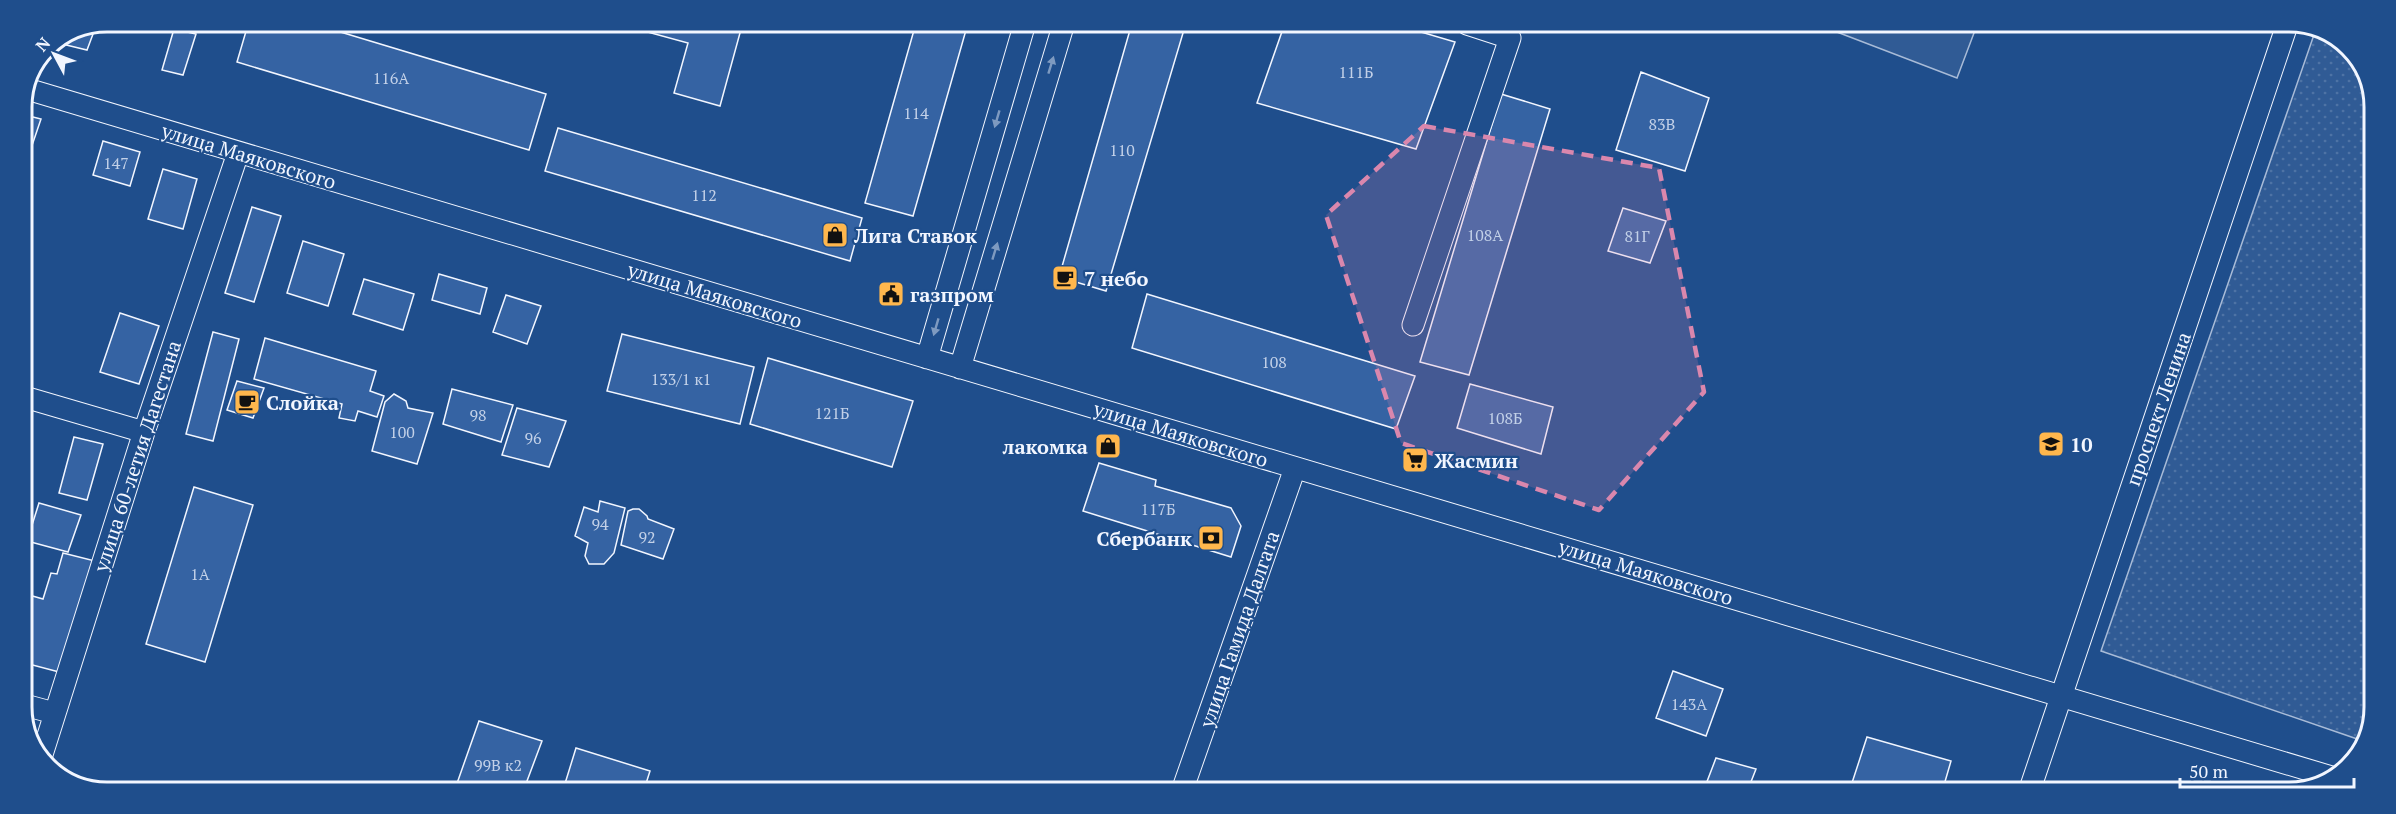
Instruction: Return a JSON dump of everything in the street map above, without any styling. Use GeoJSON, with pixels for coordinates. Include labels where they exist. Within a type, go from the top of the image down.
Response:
{"type":"FeatureCollection","features":[{"type":"Feature","properties":{"kind":"street"},"geometry":{"type":"LineString","coordinates":[[927,358],[1023,31]]}},
{"type":"Feature","properties":{"kind":"street"},"geometry":{"type":"LineString","coordinates":[[960,368],[1062,31]]}},
{"type":"Feature","properties":{"kind":"street"},"geometry":{"type":"LineString","coordinates":[[1413,325],[1510,38],[1488,31]]}},
{"type":"Feature","properties":{"kind":"street","name":"проспект Ленина"},"geometry":{"type":"LineString","coordinates":[[2032,782],[2285,31]]}},
{"type":"Feature","properties":{"kind":"street","name":"улица Маяковского"},"geometry":{"type":"LineString","coordinates":[[33,92],[2323,774]]}},
{"type":"Feature","properties":{"kind":"street","name":"улица 60-летия Дагестана"},"geometry":{"type":"LineString","coordinates":[[44,748],[144,432],[238,153]]}},
{"type":"Feature","properties":{"kind":"street"},"geometry":{"type":"LineString","coordinates":[[32,399],[144,432]]}},
{"type":"Feature","properties":{"kind":"street","name":"улица Гамида Далгата"},"geometry":{"type":"LineString","coordinates":[[1185,782],[1295,468]]}},
{"type":"Feature","properties":{"kind":"street"},"geometry":{"type":"LineString","coordinates":[[32,707],[54,713]]}},
{"type":"Feature","properties":{"kind":"highlighted area"},"geometry":{"type":"Polygon","coordinates":[[[1424,126],[1659,168],[1704,392],[1599,510],[1401,443],[1326,215],[1424,126]]]}},
{"type":"Feature","properties":{"kind":"shaded area"},"geometry":{"type":"Polygon","coordinates":[[[1834,31],[1975,31],[1957,78],[1834,31]]]}},
{"type":"Feature","properties":{"kind":"shaded area"},"geometry":{"type":"Polygon","coordinates":[[[2314,35],[2335,47],[2349,61],[2359,78],[2364,102],[2364,717],[2361,732],[2357,739],[2101,651],[2314,35]]]}},
{"type":"Feature","properties":{"kind":"building"},"geometry":{"type":"Polygon","coordinates":[[[173,31],[196,34],[183,75],[162,70],[173,31]]]}},
{"type":"Feature","properties":{"kind":"building"},"geometry":{"type":"Polygon","coordinates":[[[246,31],[337,31],[546,94],[529,150],[237,62],[246,31]]]}},
{"type":"Feature","properties":{"kind":"building"},"geometry":{"type":"Polygon","coordinates":[[[644,31],[741,31],[720,106],[674,93],[688,43],[644,31]]]}},
{"type":"Feature","properties":{"kind":"building"},"geometry":{"type":"Polygon","coordinates":[[[914,31],[966,31],[913,216],[865,203],[914,31]]]}},
{"type":"Feature","properties":{"kind":"building"},"geometry":{"type":"Polygon","coordinates":[[[1130,31],[1184,31],[1106,291],[1059,277],[1130,31]]]}},
{"type":"Feature","properties":{"kind":"building"},"geometry":{"type":"Polygon","coordinates":[[[1282,31],[1418,31],[1455,42],[1416,149],[1257,103],[1282,31]]]}},
{"type":"Feature","properties":{"kind":"building"},"geometry":{"type":"Polygon","coordinates":[[[93,33],[87,50],[64,45],[78,37],[93,33]]]}},
{"type":"Feature","properties":{"kind":"building"},"geometry":{"type":"Polygon","coordinates":[[[1641,72],[1709,98],[1685,171],[1616,150],[1641,72]]]}},
{"type":"Feature","properties":{"kind":"building"},"geometry":{"type":"Polygon","coordinates":[[[1501,94],[1550,109],[1469,375],[1420,362],[1501,94]]]}},
{"type":"Feature","properties":{"kind":"building"},"geometry":{"type":"Polygon","coordinates":[[[32,117],[41,119],[32,146],[32,117]]]}},
{"type":"Feature","properties":{"kind":"building"},"geometry":{"type":"Polygon","coordinates":[[[558,128],[862,218],[850,261],[545,171],[558,128]]]}},
{"type":"Feature","properties":{"kind":"building"},"geometry":{"type":"Polygon","coordinates":[[[103,141],[140,152],[130,186],[93,175],[103,141]]]}},
{"type":"Feature","properties":{"kind":"building"},"geometry":{"type":"Polygon","coordinates":[[[163,169],[197,179],[183,229],[148,219],[163,169]]]}},
{"type":"Feature","properties":{"kind":"building"},"geometry":{"type":"Polygon","coordinates":[[[252,207],[281,216],[254,302],[225,293],[252,207]]]}},
{"type":"Feature","properties":{"kind":"building"},"geometry":{"type":"Polygon","coordinates":[[[1623,208],[1666,221],[1650,263],[1608,251],[1623,208]]]}},
{"type":"Feature","properties":{"kind":"building"},"geometry":{"type":"Polygon","coordinates":[[[303,241],[344,254],[328,306],[287,293],[303,241]]]}},
{"type":"Feature","properties":{"kind":"building"},"geometry":{"type":"Polygon","coordinates":[[[439,274],[487,288],[480,314],[432,300],[439,274]]]}},
{"type":"Feature","properties":{"kind":"building"},"geometry":{"type":"Polygon","coordinates":[[[364,279],[414,294],[403,330],[353,314],[364,279]]]}},
{"type":"Feature","properties":{"kind":"building"},"geometry":{"type":"Polygon","coordinates":[[[1147,294],[1415,376],[1396,429],[1132,348],[1147,294]]]}},
{"type":"Feature","properties":{"kind":"building"},"geometry":{"type":"Polygon","coordinates":[[[506,295],[541,306],[527,344],[493,332],[506,295]]]}},
{"type":"Feature","properties":{"kind":"building"},"geometry":{"type":"Polygon","coordinates":[[[120,313],[159,326],[139,384],[100,372],[120,313]]]}},
{"type":"Feature","properties":{"kind":"building"},"geometry":{"type":"Polygon","coordinates":[[[213,332],[239,339],[213,441],[186,434],[213,332]]]}},
{"type":"Feature","properties":{"kind":"building"},"geometry":{"type":"Polygon","coordinates":[[[622,334],[754,367],[740,424],[607,391],[622,334]]]}},
{"type":"Feature","properties":{"kind":"building"},"geometry":{"type":"Polygon","coordinates":[[[265,338],[376,371],[370,391],[384,396],[377,417],[358,411],[355,421],[339,418],[342,404],[254,379],[265,338]]]}},
{"type":"Feature","properties":{"kind":"building"},"geometry":{"type":"Polygon","coordinates":[[[768,358],[913,401],[892,467],[750,424],[768,358]]]}},
{"type":"Feature","properties":{"kind":"building"},"geometry":{"type":"Polygon","coordinates":[[[237,381],[264,388],[253,418],[227,410],[237,381]]]}},
{"type":"Feature","properties":{"kind":"building"},"geometry":{"type":"Polygon","coordinates":[[[1470,384],[1553,407],[1541,454],[1457,428],[1470,384]]]}},
{"type":"Feature","properties":{"kind":"building"},"geometry":{"type":"Polygon","coordinates":[[[452,389],[513,405],[501,442],[443,424],[452,389]]]}},
{"type":"Feature","properties":{"kind":"building"},"geometry":{"type":"Polygon","coordinates":[[[394,394],[406,401],[408,408],[433,413],[417,464],[372,451],[385,402],[394,394]]]}},
{"type":"Feature","properties":{"kind":"building"},"geometry":{"type":"Polygon","coordinates":[[[517,408],[566,421],[549,467],[502,455],[517,408]]]}},
{"type":"Feature","properties":{"kind":"building"},"geometry":{"type":"Polygon","coordinates":[[[74,437],[103,444],[87,500],[59,493],[74,437]]]}},
{"type":"Feature","properties":{"kind":"building"},"geometry":{"type":"Polygon","coordinates":[[[1099,463],[1156,480],[1155,486],[1231,508],[1241,526],[1231,557],[1083,511],[1099,463]]]}},
{"type":"Feature","properties":{"kind":"building"},"geometry":{"type":"Polygon","coordinates":[[[194,487],[253,505],[205,662],[146,644],[194,487]]]}},
{"type":"Feature","properties":{"kind":"building"},"geometry":{"type":"Polygon","coordinates":[[[600,501],[625,508],[614,553],[604,564],[589,564],[585,556],[588,543],[575,536],[584,507],[598,512],[600,501]]]}},
{"type":"Feature","properties":{"kind":"building"},"geometry":{"type":"Polygon","coordinates":[[[39,503],[81,515],[68,552],[32,542],[32,525],[39,503]]]}},
{"type":"Feature","properties":{"kind":"building"},"geometry":{"type":"Polygon","coordinates":[[[639,509],[648,519],[674,529],[663,559],[621,545],[628,511],[639,509]]]}},
{"type":"Feature","properties":{"kind":"building"},"geometry":{"type":"Polygon","coordinates":[[[63,553],[95,561],[63,673],[32,665],[32,596],[43,599],[51,573],[57,574],[63,553]]]}},
{"type":"Feature","properties":{"kind":"building"},"geometry":{"type":"Polygon","coordinates":[[[1673,671],[1723,689],[1706,736],[1656,718],[1673,671]]]}},
{"type":"Feature","properties":{"kind":"building"},"geometry":{"type":"Polygon","coordinates":[[[479,721],[542,741],[527,782],[457,782],[479,721]]]}},
{"type":"Feature","properties":{"kind":"building"},"geometry":{"type":"Polygon","coordinates":[[[36,732],[42,734],[40,741],[36,732]]]}},
{"type":"Feature","properties":{"kind":"building"},"geometry":{"type":"Polygon","coordinates":[[[1867,737],[1951,761],[1945,782],[1852,782],[1867,737]]]}},
{"type":"Feature","properties":{"kind":"building"},"geometry":{"type":"Polygon","coordinates":[[[576,748],[650,771],[647,782],[565,782],[576,748]]]}},
{"type":"Feature","properties":{"kind":"building"},"geometry":{"type":"Polygon","coordinates":[[[1716,758],[1756,769],[1751,782],[1707,782],[1716,758]]]}},
{"type":"Feature","properties":{"kind":"place","name":"Лига Ставок"},"geometry":{"type":"Point","coordinates":[835,235]}},
{"type":"Feature","properties":{"kind":"place","name":"7 небо"},"geometry":{"type":"Point","coordinates":[1065,278]}},
{"type":"Feature","properties":{"kind":"place","name":"газпром"},"geometry":{"type":"Point","coordinates":[891,294]}},
{"type":"Feature","properties":{"kind":"place","name":"Слойка"},"geometry":{"type":"Point","coordinates":[247,402]}},
{"type":"Feature","properties":{"kind":"place","name":"10"},"geometry":{"type":"Point","coordinates":[2051,444]}},
{"type":"Feature","properties":{"kind":"place","name":"лакомка"},"geometry":{"type":"Point","coordinates":[1108,446]}},
{"type":"Feature","properties":{"kind":"place","name":"Жасмин"},"geometry":{"type":"Point","coordinates":[1415,460]}},
{"type":"Feature","properties":{"kind":"place","name":"Сбербанк"},"geometry":{"type":"Point","coordinates":[1211,538]}}]}
